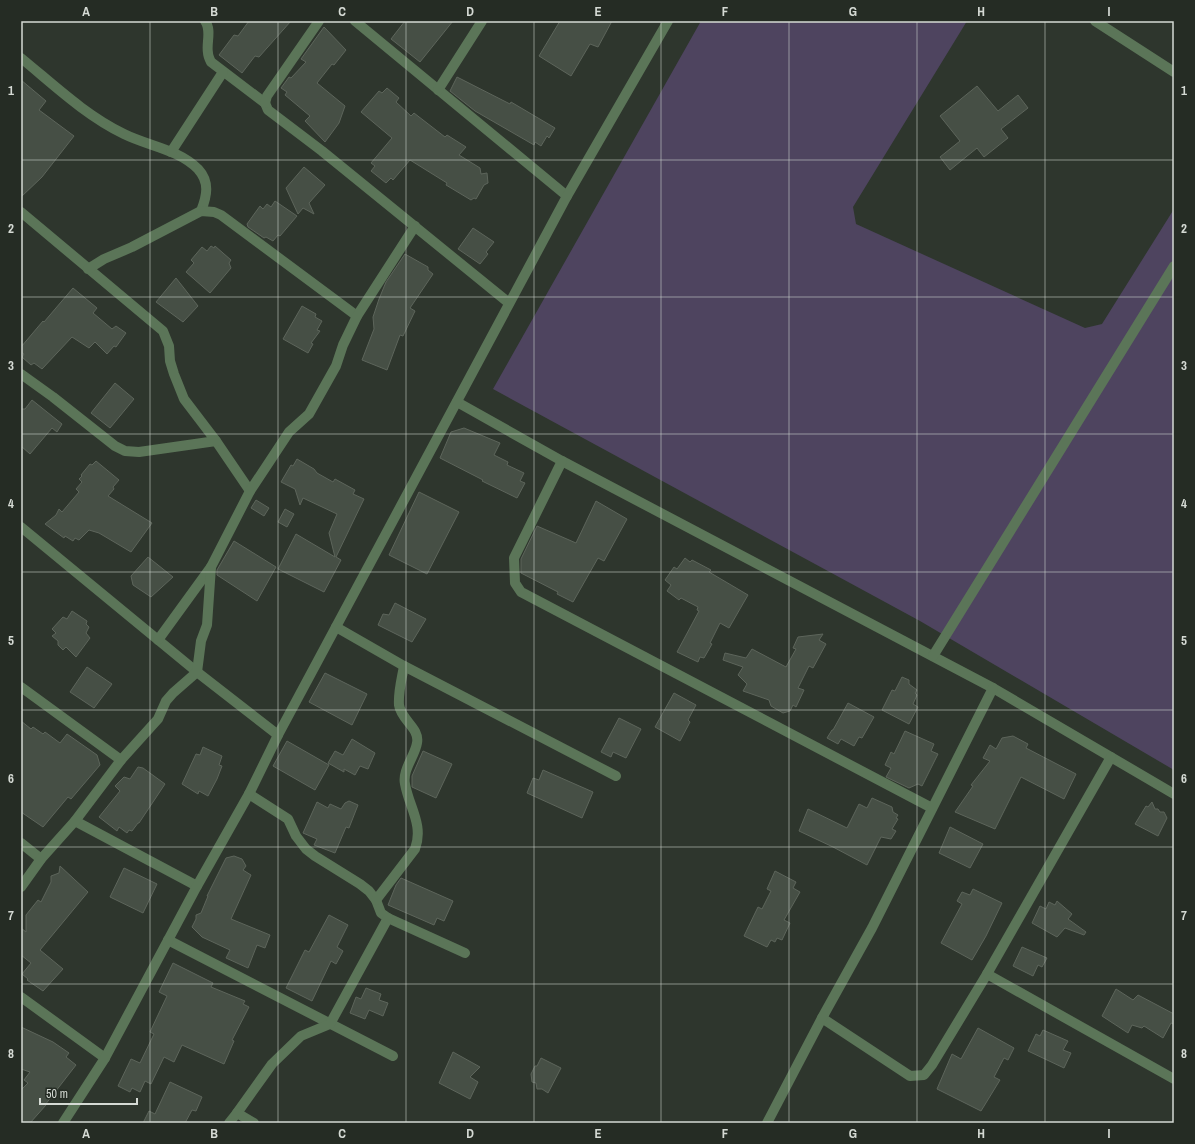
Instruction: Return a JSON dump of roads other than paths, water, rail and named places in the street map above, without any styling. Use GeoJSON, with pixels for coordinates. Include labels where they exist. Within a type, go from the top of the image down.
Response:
{"type":"FeatureCollection","features":[{"type":"Feature","properties":{"kind":"street"},"geometry":{"type":"LineString","coordinates":[[205,21],[207,23],[209,37],[208,53],[211,62],[265,103],[268,110],[322,151],[509,304]]}},
{"type":"Feature","properties":{"kind":"street"},"geometry":{"type":"LineString","coordinates":[[265,103],[267,96],[319,21]]}},
{"type":"Feature","properties":{"kind":"street"},"geometry":{"type":"LineString","coordinates":[[355,21],[567,196]]}},
{"type":"Feature","properties":{"kind":"street"},"geometry":{"type":"LineString","coordinates":[[438,90],[482,21]]}},
{"type":"Feature","properties":{"kind":"street"},"geometry":{"type":"LineString","coordinates":[[62,1123],[105,1058],[197,886],[249,794],[278,735],[567,196],[668,21]]}},
{"type":"Feature","properties":{"kind":"street"},"geometry":{"type":"LineString","coordinates":[[1095,21],[1174,72]]}},
{"type":"Feature","properties":{"kind":"street"},"geometry":{"type":"LineString","coordinates":[[21,58],[78,106],[124,134],[179,155],[198,169],[206,182],[207,194],[201,211]]}},
{"type":"Feature","properties":{"kind":"street"},"geometry":{"type":"LineString","coordinates":[[171,152],[223,72]]}},
{"type":"Feature","properties":{"kind":"street"},"geometry":{"type":"LineString","coordinates":[[88,269],[104,259],[132,247],[201,211],[222,214],[357,316]]}},
{"type":"Feature","properties":{"kind":"street"},"geometry":{"type":"LineString","coordinates":[[21,212],[163,331],[169,346],[170,361],[174,374],[184,399],[216,440],[250,491]]}},
{"type":"Feature","properties":{"kind":"street"},"geometry":{"type":"LineString","coordinates":[[158,640],[211,567],[250,491],[288,432],[309,414],[336,366],[343,345],[357,316],[415,226]]}},
{"type":"Feature","properties":{"kind":"street"},"geometry":{"type":"LineString","coordinates":[[933,656],[1174,266]]}},
{"type":"Feature","properties":{"kind":"street"},"geometry":{"type":"LineString","coordinates":[[21,374],[115,446],[125,451],[139,452],[216,440]]}},
{"type":"Feature","properties":{"kind":"street"},"geometry":{"type":"LineString","coordinates":[[457,402],[562,461],[993,688],[1174,794]]}},
{"type":"Feature","properties":{"kind":"street"},"geometry":{"type":"LineString","coordinates":[[562,461],[514,558],[515,583],[522,592],[932,808]]}},
{"type":"Feature","properties":{"kind":"street"},"geometry":{"type":"LineString","coordinates":[[21,527],[197,672],[278,735]]}},
{"type":"Feature","properties":{"kind":"street"},"geometry":{"type":"LineString","coordinates":[[21,887],[41,859],[75,821],[121,760],[158,718],[166,701],[197,672],[201,641],[207,625],[211,567]]}},
{"type":"Feature","properties":{"kind":"street"},"geometry":{"type":"LineString","coordinates":[[336,627],[404,666],[616,776]]}},
{"type":"Feature","properties":{"kind":"street"},"geometry":{"type":"LineString","coordinates":[[376,900],[415,849],[418,840],[418,826],[404,783],[417,743],[417,734],[406,721],[399,706],[400,686],[404,666]]}},
{"type":"Feature","properties":{"kind":"street"},"geometry":{"type":"LineString","coordinates":[[21,687],[121,760]]}},
{"type":"Feature","properties":{"kind":"street"},"geometry":{"type":"LineString","coordinates":[[767,1123],[822,1018],[872,928],[993,688]]}},
{"type":"Feature","properties":{"kind":"street"},"geometry":{"type":"LineString","coordinates":[[822,1018],[910,1076],[924,1075],[932,1065],[987,974],[1111,757]]}},
{"type":"Feature","properties":{"kind":"street"},"geometry":{"type":"LineString","coordinates":[[249,794],[288,819],[296,836],[306,849],[360,884],[376,900],[381,913],[388,918],[465,953]]}},
{"type":"Feature","properties":{"kind":"street"},"geometry":{"type":"LineString","coordinates":[[75,821],[197,886]]}},
{"type":"Feature","properties":{"kind":"street"},"geometry":{"type":"LineString","coordinates":[[21,843],[41,859]]}},
{"type":"Feature","properties":{"kind":"street"},"geometry":{"type":"LineString","coordinates":[[229,1123],[238,1113],[272,1064],[301,1036],[330,1024],[388,918]]}},
{"type":"Feature","properties":{"kind":"street"},"geometry":{"type":"LineString","coordinates":[[168,940],[393,1056]]}},
{"type":"Feature","properties":{"kind":"street"},"geometry":{"type":"LineString","coordinates":[[987,974],[1174,1079]]}},
{"type":"Feature","properties":{"kind":"street"},"geometry":{"type":"LineString","coordinates":[[21,997],[105,1058]]}},
{"type":"Feature","properties":{"kind":"street"},"geometry":{"type":"LineString","coordinates":[[238,1113],[254,1123]]}}]}
